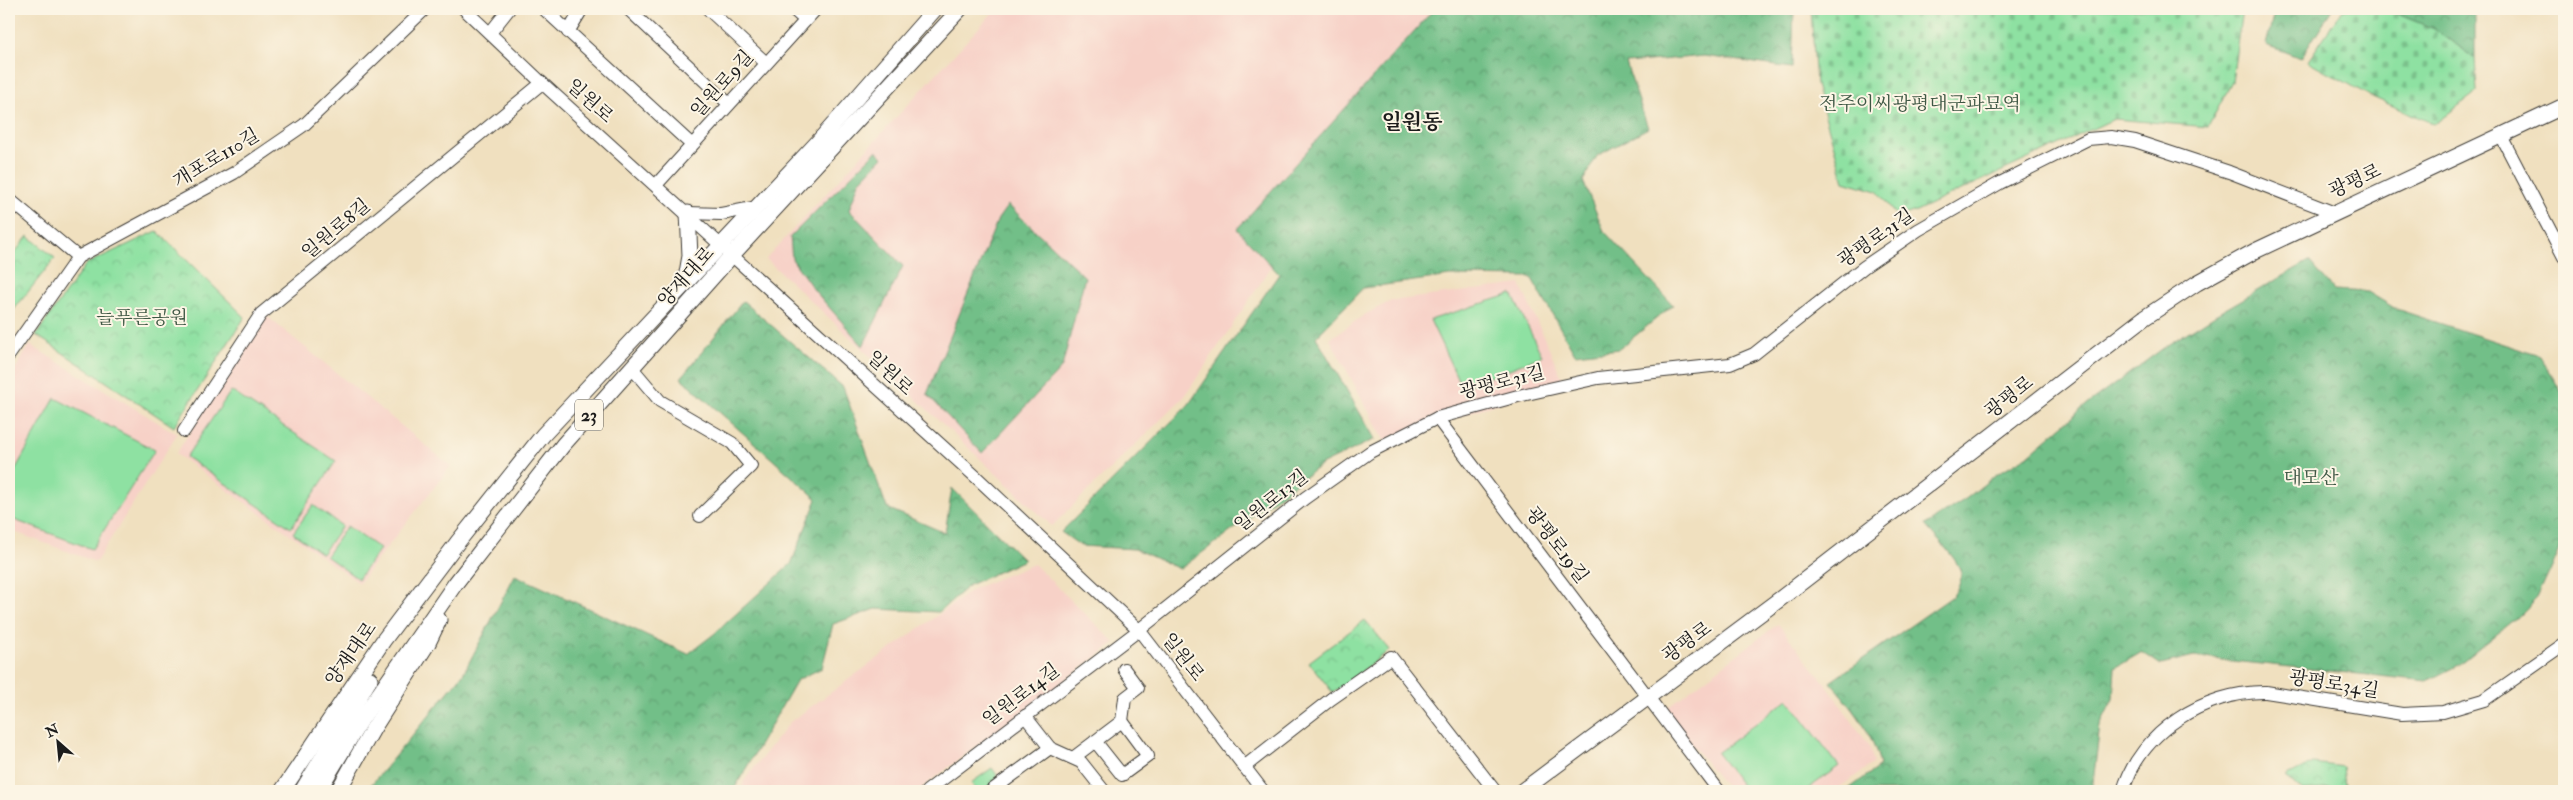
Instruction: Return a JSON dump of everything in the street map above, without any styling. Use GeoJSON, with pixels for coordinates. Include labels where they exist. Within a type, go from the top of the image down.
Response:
{"type":"FeatureCollection","features":[{"type":"Feature","properties":{"kind":"main road","name":"양재대로"},"geometry":{"type":"LineString","coordinates":[[282,791],[384,641],[457,543],[543,435],[685,285],[728,250],[758,206],[935,9]]}},
{"type":"Feature","properties":{"kind":"main road","name":"양재대로"},"geometry":{"type":"LineString","coordinates":[[318,791],[361,720],[455,584],[563,445],[632,368],[728,250],[960,9]]}},
{"type":"Feature","properties":{"kind":"main road","name":"광평로"},"geometry":{"type":"LineString","coordinates":[[1522,791],[1647,696],[1780,599],[2144,318],[2223,267],[2335,212],[2564,106]]}},
{"type":"Feature","properties":{"kind":"main road"},"geometry":{"type":"LineString","coordinates":[[685,285],[690,256],[688,213]]}},
{"type":"Feature","properties":{"kind":"main road","name":"양재대로"},"geometry":{"type":"LineString","coordinates":[[302,791],[353,704],[457,543]]}},
{"type":"Feature","properties":{"kind":"main road","name":"양재대로"},"geometry":{"type":"LineString","coordinates":[[338,791],[373,729],[428,643],[455,584]]}},
{"type":"Feature","properties":{"kind":"street","name":"개포로110길"},"geometry":{"type":"LineString","coordinates":[[78,257],[234,173],[308,122],[425,9]]}},
{"type":"Feature","properties":{"kind":"street","name":"일원로"},"geometry":{"type":"LineString","coordinates":[[464,9],[542,83],[688,213],[1139,630],[1263,791]]}},
{"type":"Feature","properties":{"kind":"street"},"geometry":{"type":"LineString","coordinates":[[490,33],[509,9]]}},
{"type":"Feature","properties":{"kind":"street"},"geometry":{"type":"LineString","coordinates":[[544,9],[692,145]]}},
{"type":"Feature","properties":{"kind":"street"},"geometry":{"type":"LineString","coordinates":[[568,32],[582,9]]}},
{"type":"Feature","properties":{"kind":"street"},"geometry":{"type":"LineString","coordinates":[[628,9],[729,104]]}},
{"type":"Feature","properties":{"kind":"street"},"geometry":{"type":"LineString","coordinates":[[708,9],[766,63]]}},
{"type":"Feature","properties":{"kind":"street"},"geometry":{"type":"LineString","coordinates":[[793,9],[805,20]]}},
{"type":"Feature","properties":{"kind":"street","name":"일원로9길"},"geometry":{"type":"LineString","coordinates":[[656,185],[816,9]]}},
{"type":"Feature","properties":{"kind":"street","name":"일원로8길"},"geometry":{"type":"LineString","coordinates":[[184,431],[261,314],[542,83]]}},
{"type":"Feature","properties":{"kind":"street"},"geometry":{"type":"LineString","coordinates":[[2501,136],[2564,257]]}},
{"type":"Feature","properties":{"kind":"street","name":"광평로31길"},"geometry":{"type":"LineString","coordinates":[[1437,418],[1598,378],[1730,364],[1754,354],[1864,267],[1918,230],[2000,183],[2088,139],[2111,137],[2135,140],[2229,172],[2335,212]]}},
{"type":"Feature","properties":{"kind":"street"},"geometry":{"type":"LineString","coordinates":[[9,199],[78,257],[9,355]]}},
{"type":"Feature","properties":{"kind":"street"},"geometry":{"type":"LineString","coordinates":[[688,213],[721,214],[758,206]]}},
{"type":"Feature","properties":{"kind":"street"},"geometry":{"type":"LineString","coordinates":[[632,368],[660,402],[732,444],[751,466],[700,516]]}},
{"type":"Feature","properties":{"kind":"street","name":"일원로13길"},"geometry":{"type":"LineString","coordinates":[[1139,630],[1305,498],[1370,452],[1437,418]]}},
{"type":"Feature","properties":{"kind":"street","name":"광평로19길"},"geometry":{"type":"LineString","coordinates":[[1437,418],[1719,791]]}},
{"type":"Feature","properties":{"kind":"street","name":"일원로14길"},"geometry":{"type":"LineString","coordinates":[[927,791],[1139,630]]}},
{"type":"Feature","properties":{"kind":"street","name":"광평로34길"},"geometry":{"type":"LineString","coordinates":[[2123,791],[2128,774],[2145,748],[2162,731],[2183,716],[2218,699],[2244,692],[2266,692],[2402,714],[2443,712],[2484,700],[2564,644]]}},
{"type":"Feature","properties":{"kind":"street"},"geometry":{"type":"LineString","coordinates":[[1244,767],[1331,699],[1391,657],[1495,791]]}},
{"type":"Feature","properties":{"kind":"street"},"geometry":{"type":"LineString","coordinates":[[1096,741],[1122,775],[1148,756],[1122,721],[1125,698],[1138,688],[1124,669]]}},
{"type":"Feature","properties":{"kind":"street"},"geometry":{"type":"LineString","coordinates":[[1025,716],[1050,748],[1081,762],[1104,791]]}},
{"type":"Feature","properties":{"kind":"street"},"geometry":{"type":"LineString","coordinates":[[1073,758],[1122,721]]}},
{"type":"Feature","properties":{"kind":"street"},"geometry":{"type":"LineString","coordinates":[[991,791],[1050,748]]}},
{"type":"Feature","properties":{"kind":"shaded area"},"geometry":{"type":"Polygon","coordinates":[[[996,9],[1444,9],[1185,396],[1052,526],[766,259],[996,9]]]}},
{"type":"Feature","properties":{"kind":"shaded area"},"geometry":{"type":"Polygon","coordinates":[[[1520,284],[1564,382],[1384,440],[1330,339],[1364,315],[1391,301],[1520,284]]]}},
{"type":"Feature","properties":{"kind":"shaded area"},"geometry":{"type":"Polygon","coordinates":[[[264,314],[451,466],[359,583],[176,454],[264,314]]]}},
{"type":"Feature","properties":{"kind":"shaded area"},"geometry":{"type":"Polygon","coordinates":[[[30,345],[177,434],[96,562],[9,530],[9,379],[30,345]]]}},
{"type":"Feature","properties":{"kind":"shaded area"},"geometry":{"type":"Polygon","coordinates":[[[1034,564],[1115,643],[917,791],[741,791],[744,781],[790,722],[975,588],[1034,564]]]}},
{"type":"Feature","properties":{"kind":"shaded area"},"geometry":{"type":"Polygon","coordinates":[[[1778,624],[1825,683],[1869,745],[1874,763],[1834,791],[1729,791],[1664,710],[1778,624]]]}},
{"type":"Feature","properties":{"kind":"green space"},"geometry":{"type":"Polygon","coordinates":[[[1434,9],[1794,9],[1792,68],[1704,56],[1626,63],[1648,128],[1597,156],[1583,181],[1604,231],[1673,305],[1619,349],[1575,354],[1531,277],[1450,276],[1363,288],[1316,337],[1375,439],[1321,465],[1180,569],[1135,549],[1081,546],[1061,532],[1189,404],[1279,274],[1237,229],[1434,9]]]}},
{"type":"Feature","properties":{"kind":"green space","name":"전주이씨광평대군파묘역"},"geometry":{"type":"Polygon","coordinates":[[[1811,9],[2242,9],[2232,82],[2208,127],[2114,119],[1916,211],[1898,217],[1877,191],[1844,181],[1816,85],[1811,9]]]}},
{"type":"Feature","properties":{"kind":"green space"},"geometry":{"type":"Polygon","coordinates":[[[2275,9],[2332,9],[2301,58],[2266,45],[2275,9]]]}},
{"type":"Feature","properties":{"kind":"green space"},"geometry":{"type":"Polygon","coordinates":[[[2343,9],[2385,9],[2434,29],[2475,58],[2477,92],[2434,124],[2370,96],[2308,61],[2343,9]]]}},
{"type":"Feature","properties":{"kind":"green space"},"geometry":{"type":"Polygon","coordinates":[[[2385,9],[2475,9],[2475,58],[2434,29],[2385,9]]]}},
{"type":"Feature","properties":{"kind":"green space"},"geometry":{"type":"Polygon","coordinates":[[[876,151],[883,157],[859,182],[849,210],[903,266],[863,346],[814,290],[792,259],[790,237],[876,151]]]}},
{"type":"Feature","properties":{"kind":"green space"},"geometry":{"type":"Polygon","coordinates":[[[1008,205],[1085,277],[1062,367],[982,453],[927,394],[998,219],[1008,205]]]}},
{"type":"Feature","properties":{"kind":"green space","name":"늘푸른공원"},"geometry":{"type":"Polygon","coordinates":[[[157,231],[245,317],[174,427],[36,335],[86,264],[157,231]]]}},
{"type":"Feature","properties":{"kind":"green space"},"geometry":{"type":"Polygon","coordinates":[[[28,236],[55,258],[9,316],[9,260],[28,236]]]}},
{"type":"Feature","properties":{"kind":"green space","name":"대모산"},"geometry":{"type":"Polygon","coordinates":[[[2309,261],[2334,290],[2368,292],[2396,309],[2540,356],[2564,396],[2564,539],[2537,598],[2518,617],[2460,664],[2427,681],[2194,657],[2161,665],[2142,652],[2115,668],[2113,699],[2100,725],[2092,791],[1846,791],[1880,766],[1873,742],[1861,721],[1830,682],[1953,596],[1960,582],[1961,573],[1956,562],[1925,525],[1967,498],[1998,473],[2027,456],[2085,406],[2169,344],[2309,261]]]}},
{"type":"Feature","properties":{"kind":"green space"},"geometry":{"type":"Polygon","coordinates":[[[1512,294],[1542,356],[1462,388],[1430,320],[1512,294]]]}},
{"type":"Feature","properties":{"kind":"green space"},"geometry":{"type":"Polygon","coordinates":[[[743,301],[843,387],[887,508],[945,533],[952,488],[1024,560],[969,585],[939,612],[876,609],[833,624],[822,668],[797,680],[733,791],[366,791],[463,674],[515,575],[688,654],[714,634],[791,564],[817,499],[681,378],[743,301]]]}},
{"type":"Feature","properties":{"kind":"green space"},"geometry":{"type":"Polygon","coordinates":[[[231,391],[336,461],[291,528],[186,457],[231,391]]]}},
{"type":"Feature","properties":{"kind":"green space"},"geometry":{"type":"Polygon","coordinates":[[[55,398],[155,450],[92,549],[9,518],[9,481],[55,398]]]}},
{"type":"Feature","properties":{"kind":"green space"},"geometry":{"type":"Polygon","coordinates":[[[313,505],[342,526],[322,554],[293,533],[313,505]]]}},
{"type":"Feature","properties":{"kind":"green space"},"geometry":{"type":"Polygon","coordinates":[[[347,526],[380,549],[358,579],[326,556],[347,526]]]}},
{"type":"Feature","properties":{"kind":"green space"},"geometry":{"type":"Polygon","coordinates":[[[1365,620],[1390,650],[1333,693],[1309,662],[1365,620]]]}},
{"type":"Feature","properties":{"kind":"green space"},"geometry":{"type":"Polygon","coordinates":[[[1788,699],[1839,766],[1805,791],[1746,791],[1717,753],[1788,699]]]}},
{"type":"Feature","properties":{"kind":"green space"},"geometry":{"type":"Polygon","coordinates":[[[2313,763],[2343,767],[2345,787],[2303,791],[2286,777],[2313,763]]]}},
{"type":"Feature","properties":{"kind":"green space"},"geometry":{"type":"Polygon","coordinates":[[[992,768],[1000,779],[983,791],[977,791],[971,783],[992,768]]]}},
{"type":"Feature","properties":{"kind":"district","name":"일원동"},"geometry":{"type":"Point","coordinates":[1412,122]}}]}
